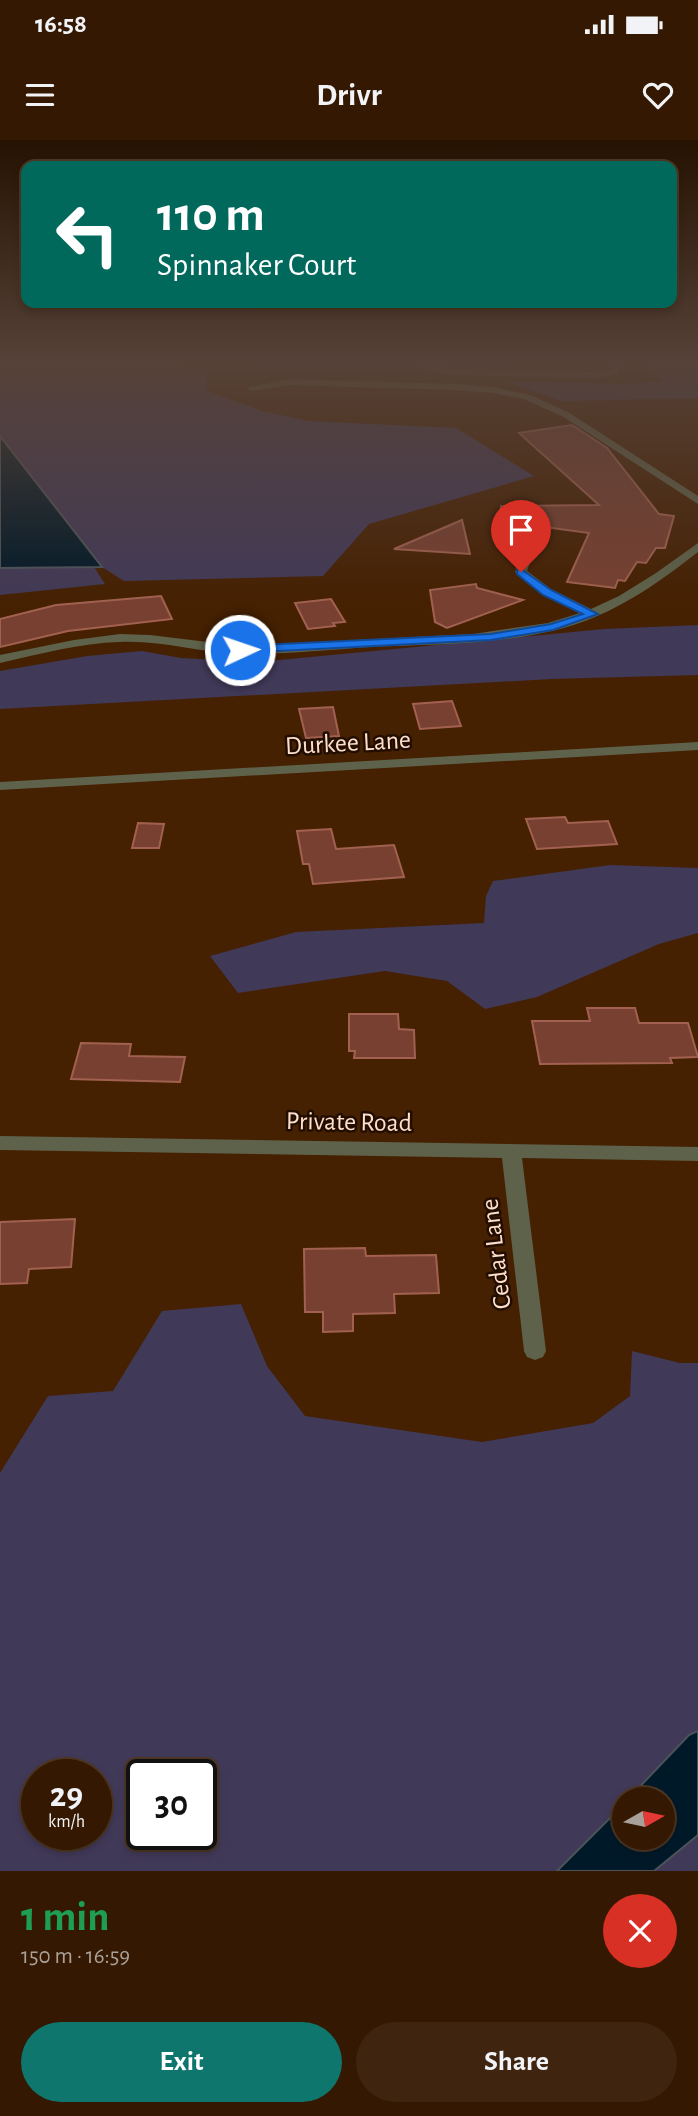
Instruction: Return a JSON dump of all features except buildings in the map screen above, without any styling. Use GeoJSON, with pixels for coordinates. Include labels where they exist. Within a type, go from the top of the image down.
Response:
{"type":"FeatureCollection","features":[{"type":"Feature","properties":{"kind":"street"},"geometry":{"type":"LineString","coordinates":[[609,443],[698,501]]}},
{"type":"Feature","properties":{"kind":"street"},"geometry":{"type":"LineString","coordinates":[[0,659],[56,646],[121,638],[154,639],[240,650],[477,638],[553,627],[592,614],[642,588],[698,546]]}},
{"type":"Feature","properties":{"kind":"street"},"geometry":{"type":"LineString","coordinates":[[527,554],[521,572],[530,582],[592,614]]}},
{"type":"Feature","properties":{"kind":"street","name":"Durkee Lane"},"geometry":{"type":"LineString","coordinates":[[0,786],[698,746]]}},
{"type":"Feature","properties":{"kind":"street","name":"Private Road"},"geometry":{"type":"LineString","coordinates":[[0,1143],[698,1154]]}},
{"type":"Feature","properties":{"kind":"street","name":"Cedar Lane"},"geometry":{"type":"LineString","coordinates":[[511,1150],[534,1351]]}},
{"type":"Feature","properties":{"kind":"shaded area"},"geometry":{"type":"Polygon","coordinates":[[[5,443],[480,443],[534,476],[369,524],[323,576],[124,581],[102,567],[5,443]]]}},
{"type":"Feature","properties":{"kind":"shaded area"},"geometry":{"type":"Polygon","coordinates":[[[94,567],[105,584],[0,595],[0,568],[94,567]]]}},
{"type":"Feature","properties":{"kind":"shaded area"},"geometry":{"type":"Polygon","coordinates":[[[698,625],[698,675],[552,679],[0,709],[0,671],[87,656],[142,651],[181,658],[258,662],[604,629],[698,625]]]}},
{"type":"Feature","properties":{"kind":"shaded area"},"geometry":{"type":"Polygon","coordinates":[[[610,865],[698,868],[698,933],[659,944],[537,997],[485,1009],[447,981],[385,971],[238,993],[210,956],[296,932],[484,923],[486,896],[493,881],[610,865]]]}},
{"type":"Feature","properties":{"kind":"shaded area"},"geometry":{"type":"Polygon","coordinates":[[[241,1304],[267,1366],[305,1416],[482,1442],[593,1423],[630,1396],[632,1351],[680,1363],[698,1363],[698,1731],[689,1735],[639,1787],[612,1787],[612,1814],[557,1871],[0,1871],[0,1473],[48,1396],[113,1391],[162,1311],[241,1304]]]}},
{"type":"Feature","properties":{"kind":"shaded area"},"geometry":{"type":"Polygon","coordinates":[[[698,1835],[698,1871],[654,1871],[698,1835]]]}},
{"type":"Feature","properties":{"kind":"water"},"geometry":{"type":"Polygon","coordinates":[[[0,443],[5,443],[102,567],[0,568],[0,443]]]}},
{"type":"Feature","properties":{"kind":"water"},"geometry":{"type":"Polygon","coordinates":[[[698,1731],[698,1835],[654,1871],[557,1871],[612,1816],[612,1850],[676,1850],[676,1787],[639,1787],[689,1735],[698,1731]]]}},
{"type":"Feature","properties":{"kind":"route"},"geometry":{"type":"LineString","coordinates":[[240,650],[491,637],[553,627],[592,614],[530,582],[521,572]]}}]}
